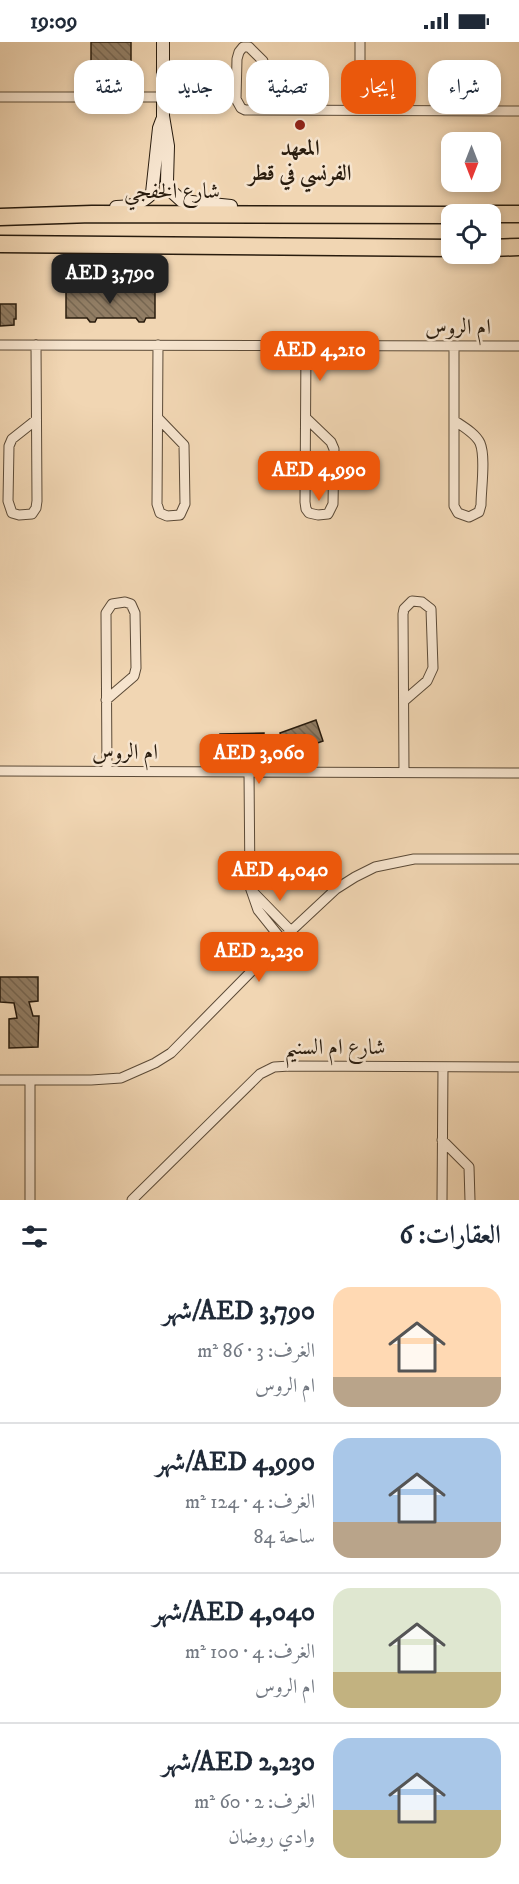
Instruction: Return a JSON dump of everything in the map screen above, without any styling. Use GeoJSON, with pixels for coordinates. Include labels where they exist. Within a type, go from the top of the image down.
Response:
{"type":"FeatureCollection","features":[{"type":"Feature","properties":{"kind":"highway","name":"شارع الخفجي"},"geometry":{"type":"LineString","coordinates":[[0,217],[268,213],[441,215]]}},
{"type":"Feature","properties":{"kind":"highway"},"geometry":{"type":"LineString","coordinates":[[501,213],[519,213]]}},
{"type":"Feature","properties":{"kind":"highway"},"geometry":{"type":"LineString","coordinates":[[0,244],[441,248]]}},
{"type":"Feature","properties":{"kind":"highway"},"geometry":{"type":"LineString","coordinates":[[501,248],[519,247]]}},
{"type":"Feature","properties":{"kind":"street"},"geometry":{"type":"LineString","coordinates":[[163,42],[163,60]]}},
{"type":"Feature","properties":{"kind":"street"},"geometry":{"type":"LineString","coordinates":[[360,42],[360,60]]}},
{"type":"Feature","properties":{"kind":"street"},"geometry":{"type":"LineString","coordinates":[[243,48],[249,48],[263,62],[267,109],[245,110],[237,104],[237,55],[243,48]]}},
{"type":"Feature","properties":{"kind":"street"},"geometry":{"type":"LineString","coordinates":[[0,97],[156,97]]}},
{"type":"Feature","properties":{"kind":"street"},"geometry":{"type":"LineString","coordinates":[[416,110],[519,111]]}},
{"type":"Feature","properties":{"kind":"street"},"geometry":{"type":"LineString","coordinates":[[163,116],[168,146],[167,181],[176,198],[194,203],[254,208],[268,213]]}},
{"type":"Feature","properties":{"kind":"street"},"geometry":{"type":"LineString","coordinates":[[92,214],[111,207],[135,205],[147,199],[152,193],[159,128],[163,116]]}},
{"type":"Feature","properties":{"kind":"street","name":"ام الروس"},"geometry":{"type":"LineString","coordinates":[[0,345],[519,346]]}},
{"type":"Feature","properties":{"kind":"street"},"geometry":{"type":"LineString","coordinates":[[36,345],[37,501],[32,514],[19,515],[12,513],[8,501],[9,446],[12,439],[36,420]]}},
{"type":"Feature","properties":{"kind":"street"},"geometry":{"type":"LineString","coordinates":[[158,345],[157,504],[160,513],[180,515],[185,504],[184,446],[181,440],[158,418]]}},
{"type":"Feature","properties":{"kind":"street"},"geometry":{"type":"LineString","coordinates":[[306,345],[306,418],[306,509],[309,513],[328,514],[333,504],[334,449],[331,442],[306,418]]}},
{"type":"Feature","properties":{"kind":"street"},"geometry":{"type":"LineString","coordinates":[[454,346],[454,506],[458,513],[469,517],[479,512],[481,505],[482,452],[480,442],[474,435],[455,421]]}},
{"type":"Feature","properties":{"kind":"street"},"geometry":{"type":"LineString","coordinates":[[404,772],[404,609],[412,601],[422,602],[431,609],[433,668],[427,681],[405,700]]}},
{"type":"Feature","properties":{"kind":"street"},"geometry":{"type":"LineString","coordinates":[[106,700],[134,676],[135,613],[130,604],[125,602],[112,604],[106,613],[106,700],[107,771]]}},
{"type":"Feature","properties":{"kind":"street","name":"ام الروس"},"geometry":{"type":"LineString","coordinates":[[0,771],[519,773]]}},
{"type":"Feature","properties":{"kind":"street"},"geometry":{"type":"LineString","coordinates":[[249,772],[249,878],[258,910],[282,940]]}},
{"type":"Feature","properties":{"kind":"street"},"geometry":{"type":"LineString","coordinates":[[0,1080],[122,1078],[155,1063],[171,1053],[291,931],[336,889],[375,867],[414,859],[519,860]]}},
{"type":"Feature","properties":{"kind":"street"},"geometry":{"type":"LineString","coordinates":[[252,891],[291,931]]}},
{"type":"Feature","properties":{"kind":"street","name":"شارع ام السنيم"},"geometry":{"type":"LineString","coordinates":[[132,1200],[260,1074],[268,1069],[290,1066],[519,1067]]}},
{"type":"Feature","properties":{"kind":"street"},"geometry":{"type":"LineString","coordinates":[[442,1200],[443,1067]]}},
{"type":"Feature","properties":{"kind":"street"},"geometry":{"type":"LineString","coordinates":[[30,1080],[30,1200]]}},
{"type":"Feature","properties":{"kind":"street"},"geometry":{"type":"LineString","coordinates":[[442,1140],[469,1167],[470,1200]]}},
{"type":"Feature","properties":{"kind":"building"},"geometry":{"type":"Polygon","coordinates":[[[91,42],[131,42],[131,60],[91,60],[91,42]]]}},
{"type":"Feature","properties":{"kind":"building"},"geometry":{"type":"Polygon","coordinates":[[[66,286],[75,286],[75,292],[115,292],[115,286],[124,286],[124,292],[155,292],[155,318],[146,318],[144,322],[139,322],[136,318],[97,318],[95,322],[90,322],[87,318],[66,318],[66,286]]]}},
{"type":"Feature","properties":{"kind":"building"},"geometry":{"type":"Polygon","coordinates":[[[0,304],[16,304],[14,325],[0,326],[0,304]]]}},
{"type":"Feature","properties":{"kind":"building"},"geometry":{"type":"Polygon","coordinates":[[[316,720],[323,741],[287,754],[280,733],[316,720]]]}},
{"type":"Feature","properties":{"kind":"building"},"geometry":{"type":"Polygon","coordinates":[[[264,733],[264,751],[221,752],[220,734],[264,733]]]}},
{"type":"Feature","properties":{"kind":"building"},"geometry":{"type":"Polygon","coordinates":[[[0,977],[38,977],[38,1001],[29,1002],[33,1016],[39,1016],[38,1047],[9,1048],[9,1019],[17,1018],[14,1003],[0,1002],[0,977]]]}},
{"type":"Feature","properties":{"kind":"place","name":"المعهد الفرنسي في قطر"},"geometry":{"type":"Point","coordinates":[300,125]}}]}
